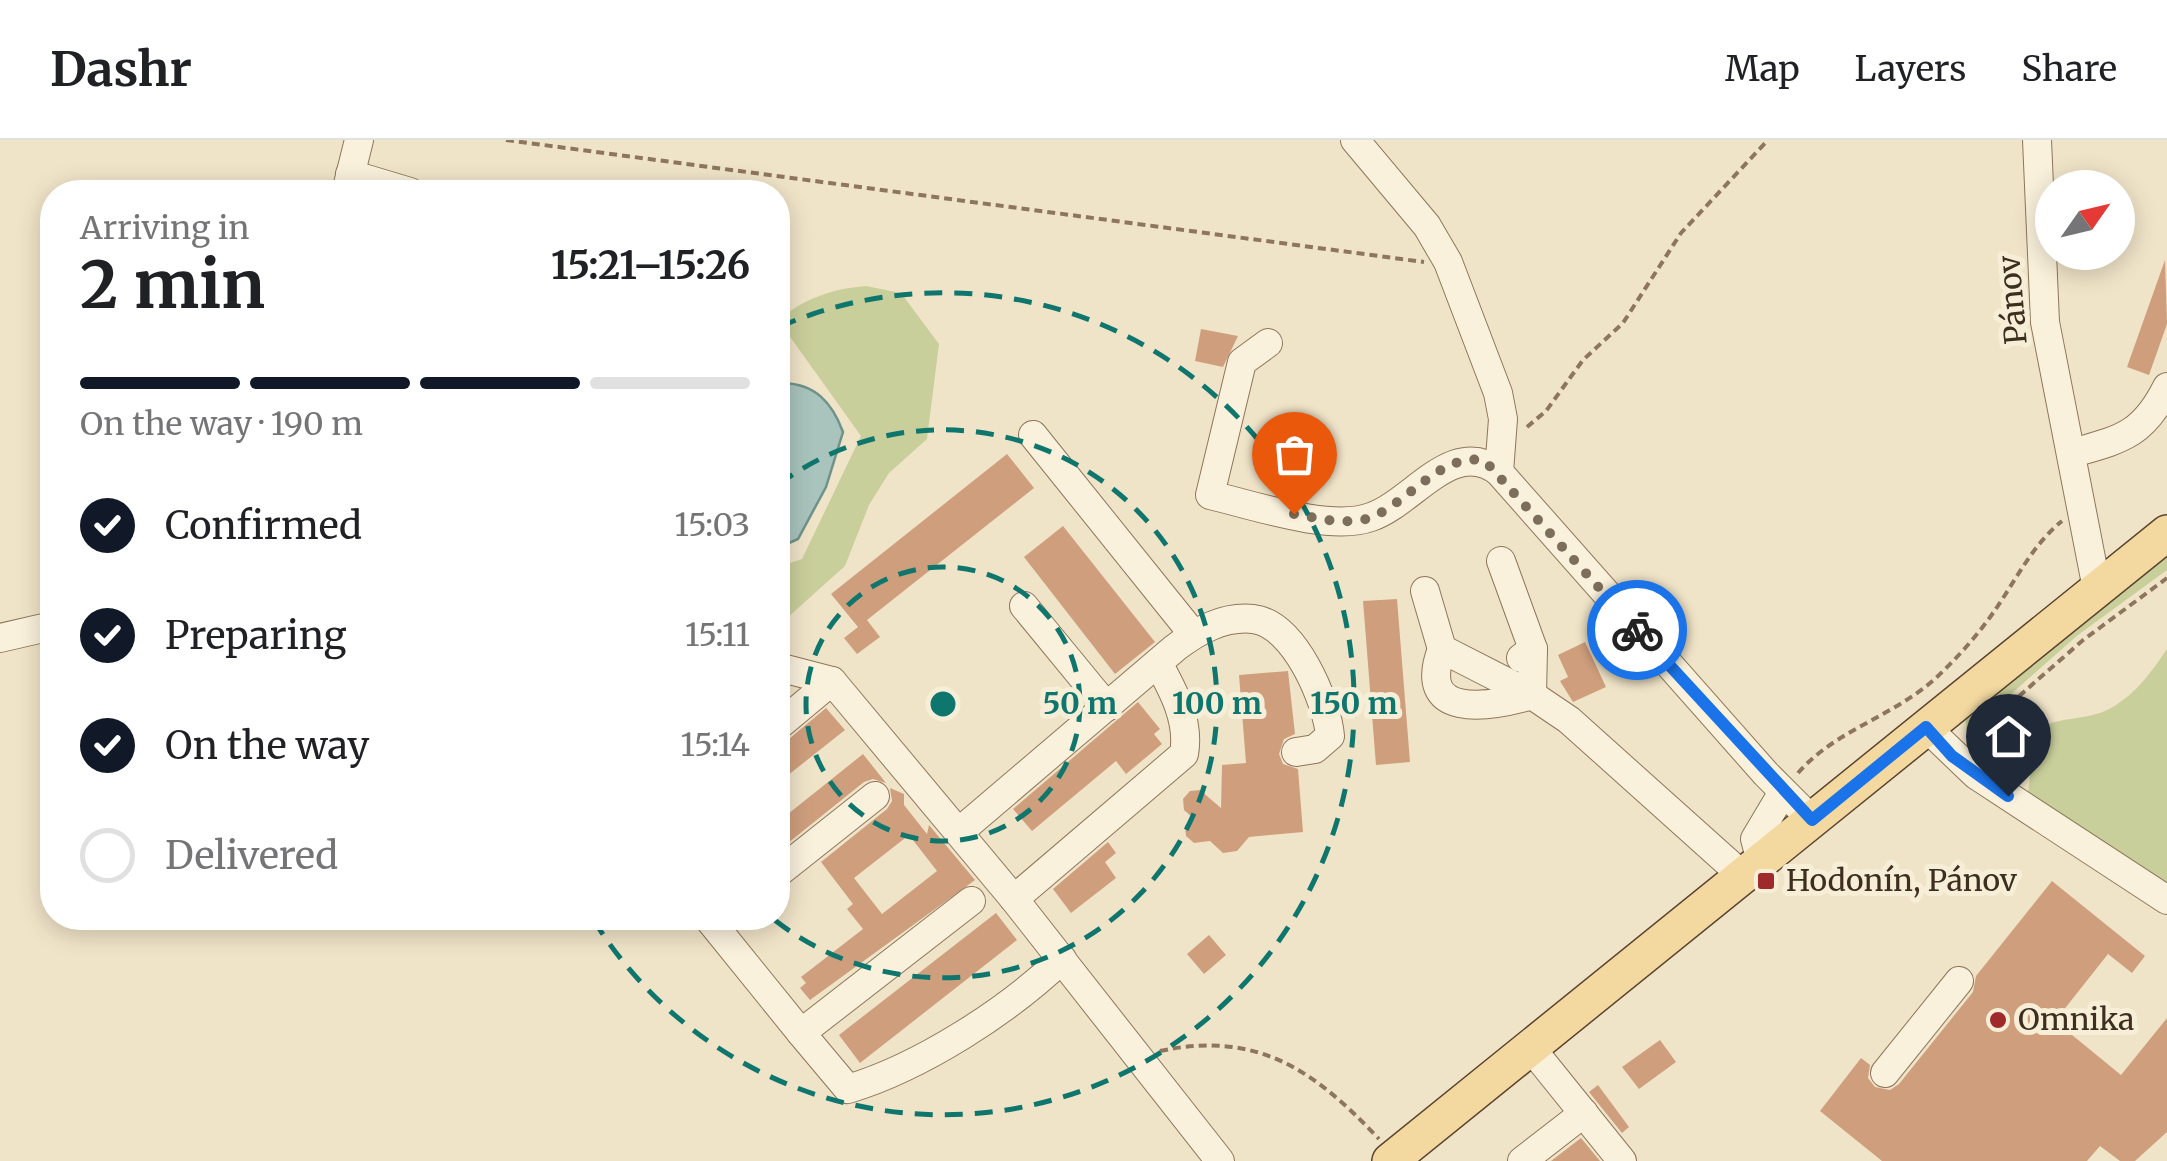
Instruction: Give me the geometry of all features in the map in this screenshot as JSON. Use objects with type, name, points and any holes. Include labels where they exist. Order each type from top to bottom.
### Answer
[{"type":"main road","points":[[1392,1159],[2167,533]]},
{"type":"street","points":[[349,180],[359,140]]},
{"type":"street","points":[[1355,140],[1428,226],[1449,265],[1493,372],[1503,420],[1498,472]]},
{"type":"street","name":"Pánov","points":[[2037,140],[2045,322],[2098,589]]},
{"type":"street","points":[[1268,344],[1242,362],[1210,496],[1324,519],[1360,520],[1385,512],[1464,460],[1485,461],[1812,820]]},
{"type":"street","points":[[2073,452],[2120,439],[2143,427],[2167,387]]},
{"type":"street","points":[[1033,435],[1193,634]]},
{"type":"street","points":[[1501,561],[1533,649],[1532,695]]},
{"type":"street","points":[[1425,590],[1442,649],[1432,675],[1446,699],[1502,702],[1532,695]]},
{"type":"street","points":[[1024,606],[1107,708]]},
{"type":"street","points":[[959,832],[1193,634],[1212,624],[1254,619],[1271,626],[1317,680],[1327,708],[1330,736],[1315,749],[1296,752]]},
{"type":"street","points":[[0,638],[40,629]]},
{"type":"street","points":[[1442,649],[1532,695],[1569,720],[1752,869]]},
{"type":"street","points":[[1497,676],[1533,649]]},
{"type":"street","points":[[1014,899],[1184,754],[1188,736],[1174,692],[1158,663]]},
{"type":"street","points":[[790,669],[832,681],[1014,899],[1220,1161]]},
{"type":"street","points":[[790,712],[832,681]]},
{"type":"street","points":[[1926,727],[1952,756],[2167,900]]},
{"type":"street","points":[[1752,869],[1755,840],[1783,792]]},
{"type":"street","points":[[790,863],[875,796]]},
{"type":"street","points":[[802,1033],[971,900]]},
{"type":"street","points":[[722,930],[848,1090],[992,1017],[1022,998],[1062,959]]},
{"type":"street","points":[[1885,1073],[1960,980]]},
{"type":"street","points":[[1531,1048],[1622,1161]]},
{"type":"street","points":[[1522,1161],[1584,1114]]},
{"type":"path","points":[[506,140],[1449,265]]},
{"type":"path","points":[[1502,443],[1546,411],[1583,360],[1623,323],[1681,233],[1768,140]]},
{"type":"path","points":[[1783,792],[1818,752],[1888,714],[1940,674],[1992,614],[2050,531],[2080,512]]},
{"type":"path","points":[[1952,756],[2082,641],[2167,578]]},
{"type":"path","points":[[1136,1056],[1168,1049],[1256,1048],[1318,1079],[1392,1159]]},
{"type":"green space","points":[[866,286],[901,293],[939,344],[927,439],[889,473],[869,505],[845,566],[790,615],[790,563],[802,559],[861,436],[790,337],[790,312],[841,289]]},
{"type":"green space","points":[[2167,552],[2167,570],[2078,635],[1967,733],[1965,714]]},
{"type":"green space","points":[[2167,649],[2167,887],[2028,793],[2035,731],[2115,706],[2140,684]]},
{"type":"water","points":[[790,384],[821,397],[843,432],[826,487],[798,539],[790,543]]},
{"type":"building","points":[[2165,260],[2167,324],[2149,375],[2127,367]]},
{"type":"building","points":[[1201,329],[1238,336],[1223,367],[1195,361]]},
{"type":"building","points":[[1007,454],[1034,488],[867,620],[880,637],[857,654],[844,638],[858,627],[831,594]]},
{"type":"building","points":[[1063,526],[1155,642],[1115,674],[1024,557]]},
{"type":"building","points":[[1397,599],[1410,762],[1376,765],[1363,601]]},
{"type":"building","points":[[1585,642],[1606,687],[1573,702],[1560,681],[1568,677],[1558,655]]},
{"type":"building","points":[[1288,671],[1295,734],[1284,739],[1279,754],[1283,764],[1298,769],[1303,832],[1249,837],[1237,851],[1223,853],[1210,841],[1194,843],[1186,836],[1185,826],[1192,817],[1184,810],[1183,799],[1190,791],[1200,790],[1221,808],[1222,765],[1246,763],[1239,675]]},
{"type":"building","points":[[1138,702],[1160,729],[1154,734],[1162,744],[1126,774],[1116,761],[1032,831],[1013,809]]},
{"type":"building","points":[[826,708],[845,730],[790,774],[790,738]]},
{"type":"building","points":[[863,754],[886,783],[873,779],[864,782],[790,841],[790,812]]},
{"type":"building","points":[[890,788],[904,794],[904,805],[927,834],[929,825],[975,880],[810,1000],[800,988],[806,983],[801,977],[863,929],[847,909],[853,904],[821,862],[892,801]],"holes":[[[909,835],[937,871],[882,914],[854,878]]]},
{"type":"building","points":[[1108,842],[1116,853],[1105,862],[1116,878],[1071,913],[1053,889]]},
{"type":"building","name":"Omnika","points":[[2052,881],[2145,956],[2132,973],[2108,954],[2055,1021],[2121,1075],[2167,1018],[2167,1132],[2135,1161],[2120,1161],[2100,1146],[2087,1161],[1882,1161],[1820,1111],[1861,1058],[1870,1065],[1868,1078],[1875,1087],[1890,1090],[1899,1084],[1973,992],[1976,976]]},
{"type":"building","points":[[996,913],[1017,940],[860,1063],[839,1035]]},
{"type":"building","points":[[1209,935],[1226,955],[1204,974],[1187,954]]},
{"type":"building","points":[[1660,1040],[1676,1062],[1639,1089],[1622,1067]]},
{"type":"building","points":[[1598,1085],[1629,1127],[1622,1133],[1589,1092]]},
{"type":"building","points":[[1581,1138],[1600,1161],[1551,1161]]},
{"type":"way so far","points":[[1294,514],[1342,522],[1360,520],[1385,512],[1454,464],[1474,458],[1485,461],[1637,630]]},
{"type":"place","name":"Hodonín, Pánov","points":[[1766,881]]},
{"type":"place","name":"Omnika","points":[[1998,1020]]},
{"type":"route","points":[[1637,630],[1812,820],[1926,727],[1952,756],[2008,796]]}]
